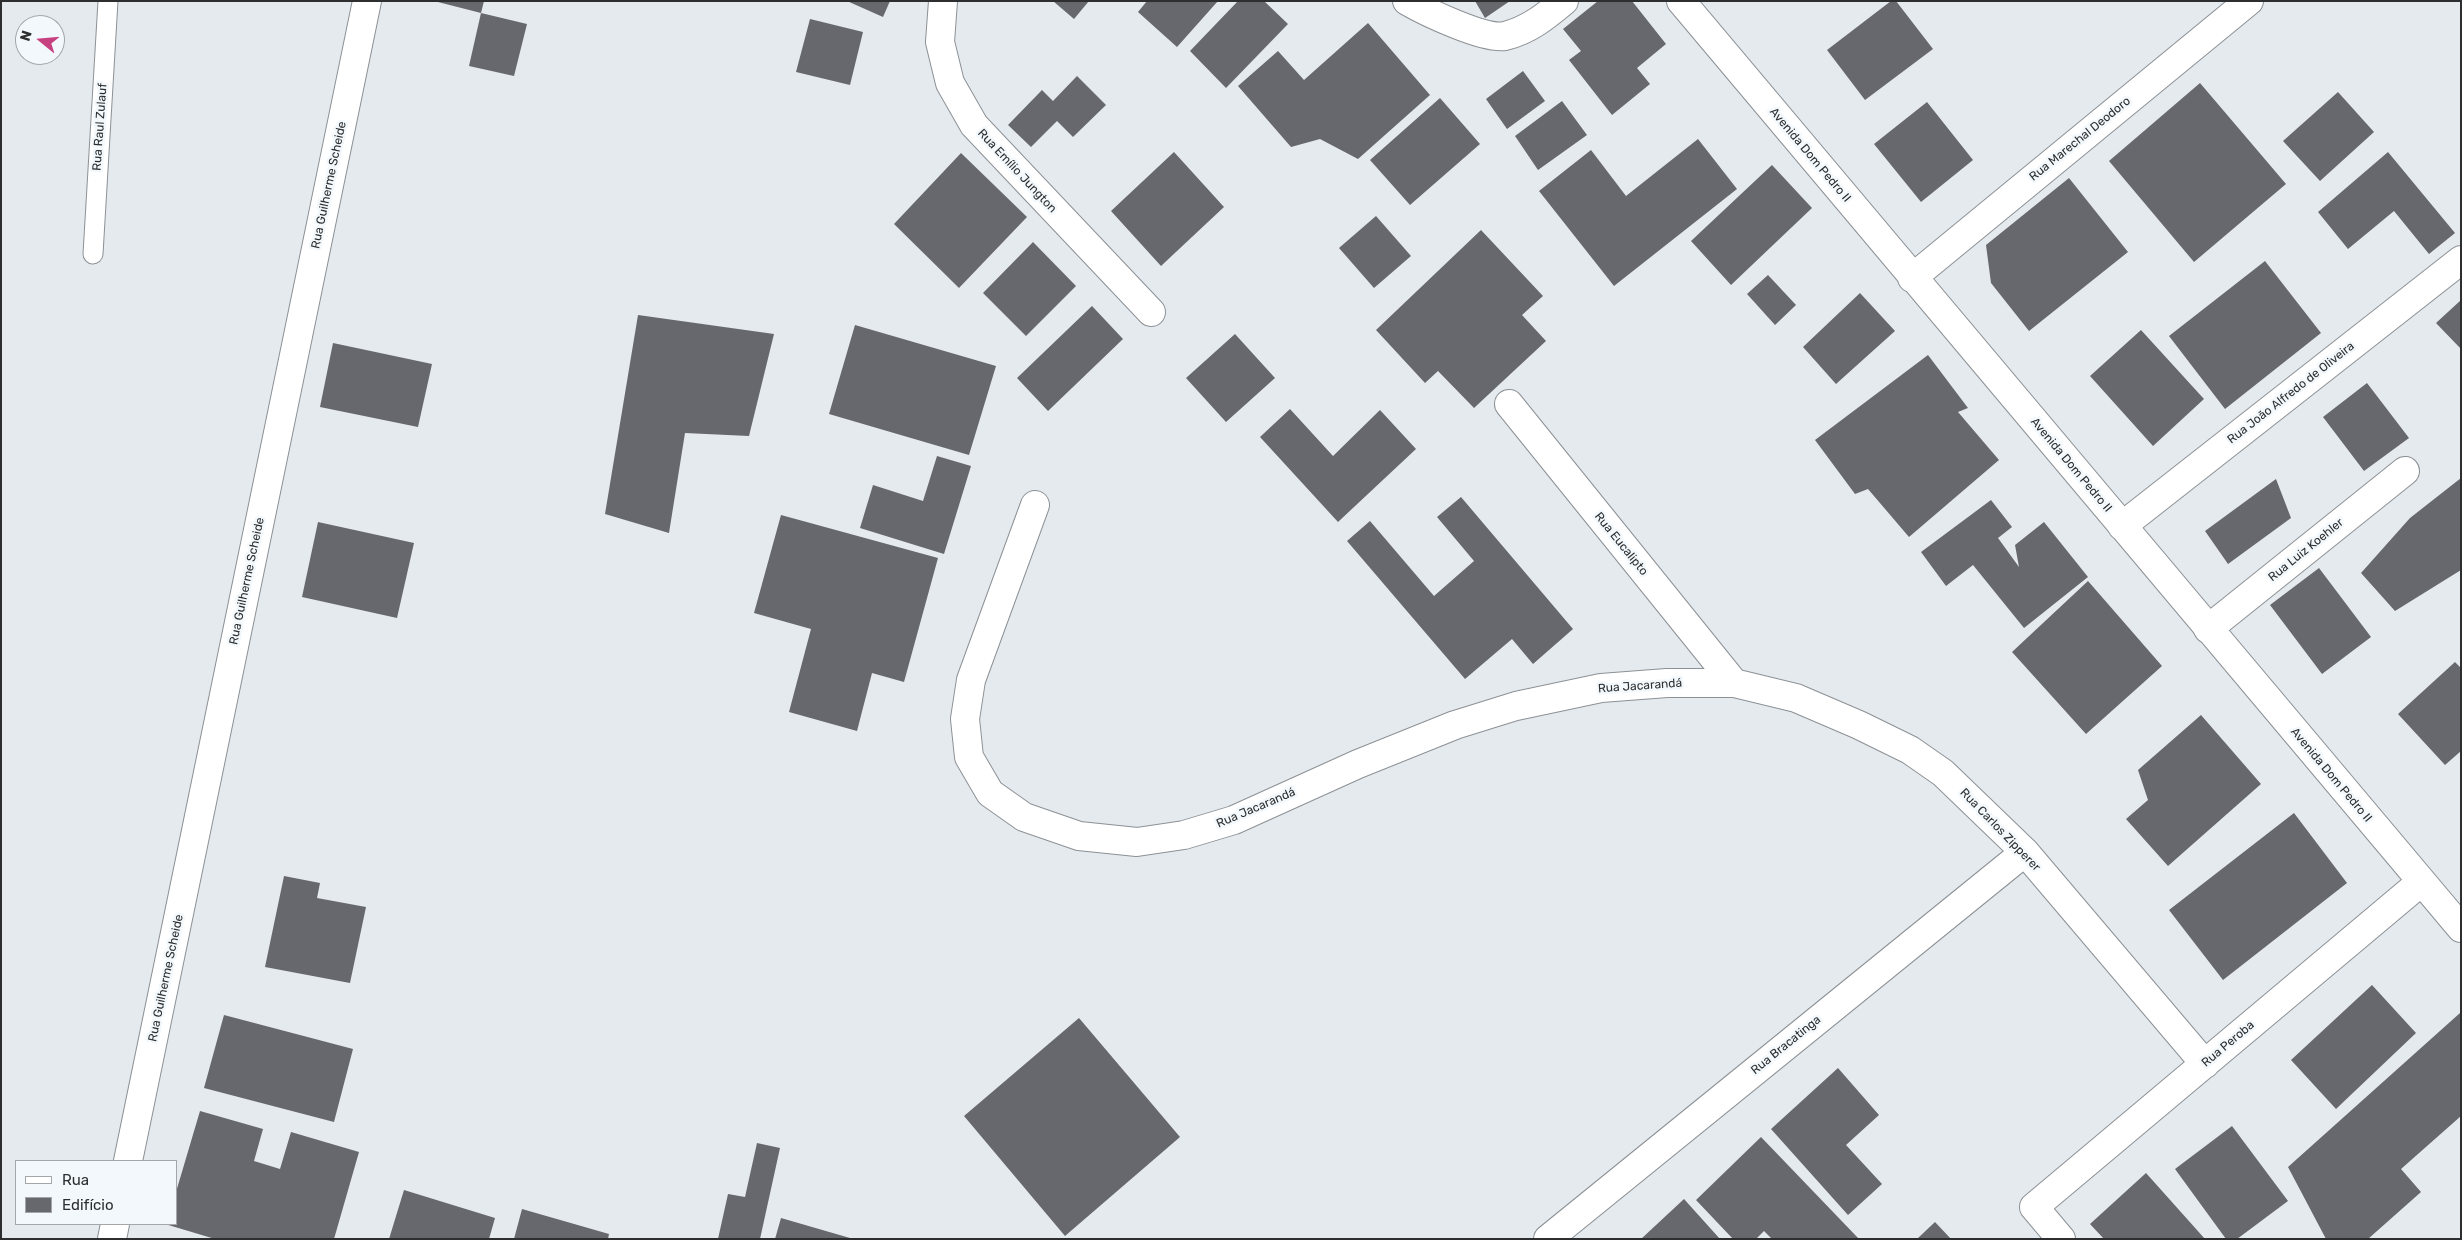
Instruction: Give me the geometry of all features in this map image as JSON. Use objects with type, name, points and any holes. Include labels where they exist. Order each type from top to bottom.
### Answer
[{"type":"street","name":"Rua Guilherme Scheide","points":[[128,1160],[367,1]]},
{"type":"street","name":"Rua Emílio Jungton","points":[[943,1],[940,42],[950,83],[974,126],[1150,312]]},
{"type":"street","points":[[1408,1],[1473,31],[1503,36],[1532,26],[1564,1]]},
{"type":"street","name":"Avenida Dom Pedro II","points":[[1681,1],[2421,882],[2458,919]]},
{"type":"street","name":"Rua Marechal Deodoro","points":[[1912,278],[2249,1]]},
{"type":"street","name":"Rua João Alfredo de Oliveira","points":[[2122,526],[2461,260]]},
{"type":"street","name":"Rua Eucalipto","points":[[1509,404],[1734,684]]},
{"type":"street","name":"Rua Luiz Koehler","points":[[2208,629],[2405,471]]},
{"type":"street","name":"Rua Jacarandá","points":[[1035,505],[970,680],[965,719],[969,756],[990,793],[1024,817],[1079,836],[1137,842],[1184,835],[1234,820],[1358,764],[1455,725],[1516,706],[1601,688],[1668,683],[1734,684]]},
{"type":"street","name":"Rua Carlos Zipperer","points":[[1734,684],[1796,698],[1860,725],[1910,750],[1943,773],[2025,852],[2204,1064]]},
{"type":"street","name":"Rua Bracatinga","points":[[1548,1239],[2025,852]]},
{"type":"street","name":"Rua Peroba","points":[[2061,1239],[2034,1207],[2421,882]]},
{"type":"street","points":[[112,1239],[115,1225]]},
{"type":"lane","name":"Rua Raul Zulauf","points":[[93,254],[108,1]]},
{"type":"building","points":[[434,1],[484,1],[481,13]]},
{"type":"building","points":[[847,1],[890,1],[883,17]]},
{"type":"building","points":[[1053,1],[1089,1],[1074,19]]},
{"type":"building","points":[[1147,1],[1218,1],[1177,47],[1138,12]]},
{"type":"building","points":[[1238,1],[1264,1],[1288,24],[1226,88],[1190,51]]},
{"type":"building","points":[[1475,1],[1510,1],[1485,18]]},
{"type":"building","points":[[1598,1],[1632,1],[1666,44],[1637,68],[1650,84],[1612,115],[1569,60],[1581,51],[1563,29]]},
{"type":"building","points":[[1891,1],[1896,1],[1933,49],[1865,100],[1827,50]]},
{"type":"building","points":[[481,13],[527,24],[514,76],[469,66]]},
{"type":"building","points":[[810,19],[863,32],[850,85],[796,72]]},
{"type":"building","points":[[1368,23],[1430,95],[1358,159],[1320,139],[1291,147],[1238,86],[1278,51],[1304,80]]},
{"type":"building","points":[[1523,71],[1545,101],[1507,129],[1486,99]]},
{"type":"building","points":[[1077,76],[1106,105],[1073,137],[1057,121],[1031,147],[1008,125],[1042,90],[1053,101]]},
{"type":"building","points":[[2200,83],[2286,184],[2194,262],[2109,161]]},
{"type":"building","points":[[2338,92],[2374,132],[2320,181],[2283,141]]},
{"type":"building","points":[[1440,98],[1480,144],[1410,205],[1370,160]]},
{"type":"building","points":[[1562,101],[1587,135],[1538,170],[1515,136]]},
{"type":"building","points":[[1927,102],[1973,160],[1921,202],[1874,144]]},
{"type":"building","points":[[1698,139],[1737,189],[1614,286],[1539,191],[1591,150],[1626,196]]},
{"type":"building","points":[[1174,152],[1224,207],[1161,266],[1111,211]]},
{"type":"building","points":[[2388,152],[2455,233],[2429,254],[2394,211],[2348,249],[2318,212]]},
{"type":"building","points":[[961,153],[1027,217],[959,288],[894,224]]},
{"type":"building","points":[[1772,165],[1812,208],[1731,285],[1691,241]]},
{"type":"building","points":[[2069,178],[2128,252],[2029,331],[1991,283],[1986,245]]},
{"type":"building","points":[[1376,216],[1411,256],[1374,288],[1339,248]]},
{"type":"building","points":[[1481,230],[1543,296],[1522,315],[1546,341],[1474,408],[1438,371],[1425,383],[1376,330]]},
{"type":"building","points":[[1033,242],[1076,286],[1026,336],[983,293]]},
{"type":"building","points":[[2265,261],[2321,333],[2225,409],[2169,336]]},
{"type":"building","points":[[1768,275],[1796,305],[1775,325],[1747,294]]},
{"type":"building","points":[[1860,293],[1895,331],[1836,384],[1803,347]]},
{"type":"building","points":[[2461,300],[2461,349],[2436,323]]},
{"type":"building","points":[[1092,306],[1123,339],[1048,411],[1017,378]]},
{"type":"building","points":[[638,315],[774,334],[749,436],[685,433],[669,533],[605,514]]},
{"type":"building","points":[[855,325],[996,366],[969,455],[829,414]]},
{"type":"building","points":[[2141,330],[2204,399],[2153,446],[2090,376]]},
{"type":"building","points":[[1235,334],[1275,378],[1226,422],[1186,378]]},
{"type":"building","points":[[333,343],[432,364],[418,427],[320,407]]},
{"type":"building","points":[[1928,355],[1968,408],[1958,412],[1999,460],[1909,537],[1868,489],[1855,494],[1815,440]]},
{"type":"building","points":[[2367,383],[2409,438],[2364,471],[2323,417]]},
{"type":"building","points":[[1290,409],[1333,456],[1380,410],[1416,449],[1338,522],[1260,437]]},
{"type":"building","points":[[937,456],[971,466],[944,554],[860,528],[873,485],[923,501]]},
{"type":"building","points":[[2461,478],[2461,570],[2395,611],[2361,573],[2410,518]]},
{"type":"building","points":[[2276,479],[2291,518],[2228,564],[2205,531]]},
{"type":"building","points":[[1461,497],[1573,629],[1533,664],[1512,639],[1465,679],[1347,541],[1370,521],[1434,596],[1474,561],[1437,517]]},
{"type":"building","points":[[1991,500],[2012,527],[1998,538],[2019,567],[2015,545],[2044,522],[2088,577],[2024,628],[1973,565],[1946,586],[1921,552]]},
{"type":"building","points":[[781,515],[938,558],[904,682],[872,673],[857,731],[789,712],[811,629],[754,613]]},
{"type":"building","points":[[318,522],[414,543],[397,618],[302,597]]},
{"type":"building","points":[[2319,568],[2371,637],[2322,674],[2270,605]]},
{"type":"building","points":[[2088,581],[2162,666],[2086,734],[2012,652]]},
{"type":"building","points":[[2455,662],[2461,668],[2461,751],[2445,765],[2398,714]]},
{"type":"building","points":[[2201,715],[2261,784],[2168,866],[2126,819],[2148,800],[2138,770]]},
{"type":"building","points":[[2294,813],[2347,883],[2223,980],[2169,910]]},
{"type":"building","points":[[284,876],[320,883],[317,898],[366,907],[350,983],[265,967]]},
{"type":"building","points":[[2372,985],[2416,1033],[2336,1109],[2291,1060]]},
{"type":"building","points":[[2460,1013],[2461,1116],[2401,1169],[2421,1192],[2368,1239],[2326,1239],[2288,1167]]},
{"type":"building","points":[[224,1015],[353,1049],[334,1122],[204,1088]]},
{"type":"building","points":[[1079,1018],[1180,1137],[1065,1236],[964,1116]]},
{"type":"building","points":[[1838,1068],[1879,1115],[1846,1145],[1882,1184],[1848,1215],[1771,1129]]},
{"type":"building","points":[[200,1111],[263,1129],[254,1161],[280,1169],[291,1132],[359,1152],[334,1239],[215,1239],[168,1225],[178,1225],[178,1185]]},
{"type":"building","points":[[2232,1126],[2288,1201],[2237,1239],[2226,1239],[2175,1169]]},
{"type":"building","points":[[1761,1137],[1859,1239],[1772,1239],[1764,1231],[1756,1239],[1733,1239],[1696,1200]]},
{"type":"building","points":[[757,1143],[780,1148],[760,1239],[718,1239],[728,1194],[745,1197]]},
{"type":"building","points":[[2146,1173],[2205,1239],[2104,1239],[2090,1224]]},
{"type":"building","points":[[404,1190],[495,1218],[489,1239],[389,1239]]},
{"type":"building","points":[[1684,1199],[1720,1239],[1641,1239]]},
{"type":"building","points":[[522,1209],[609,1234],[608,1239],[514,1239]]},
{"type":"building","points":[[781,1218],[850,1238],[850,1239],[775,1239]]},
{"type":"building","points":[[1935,1222],[1951,1239],[1917,1239]]}]
